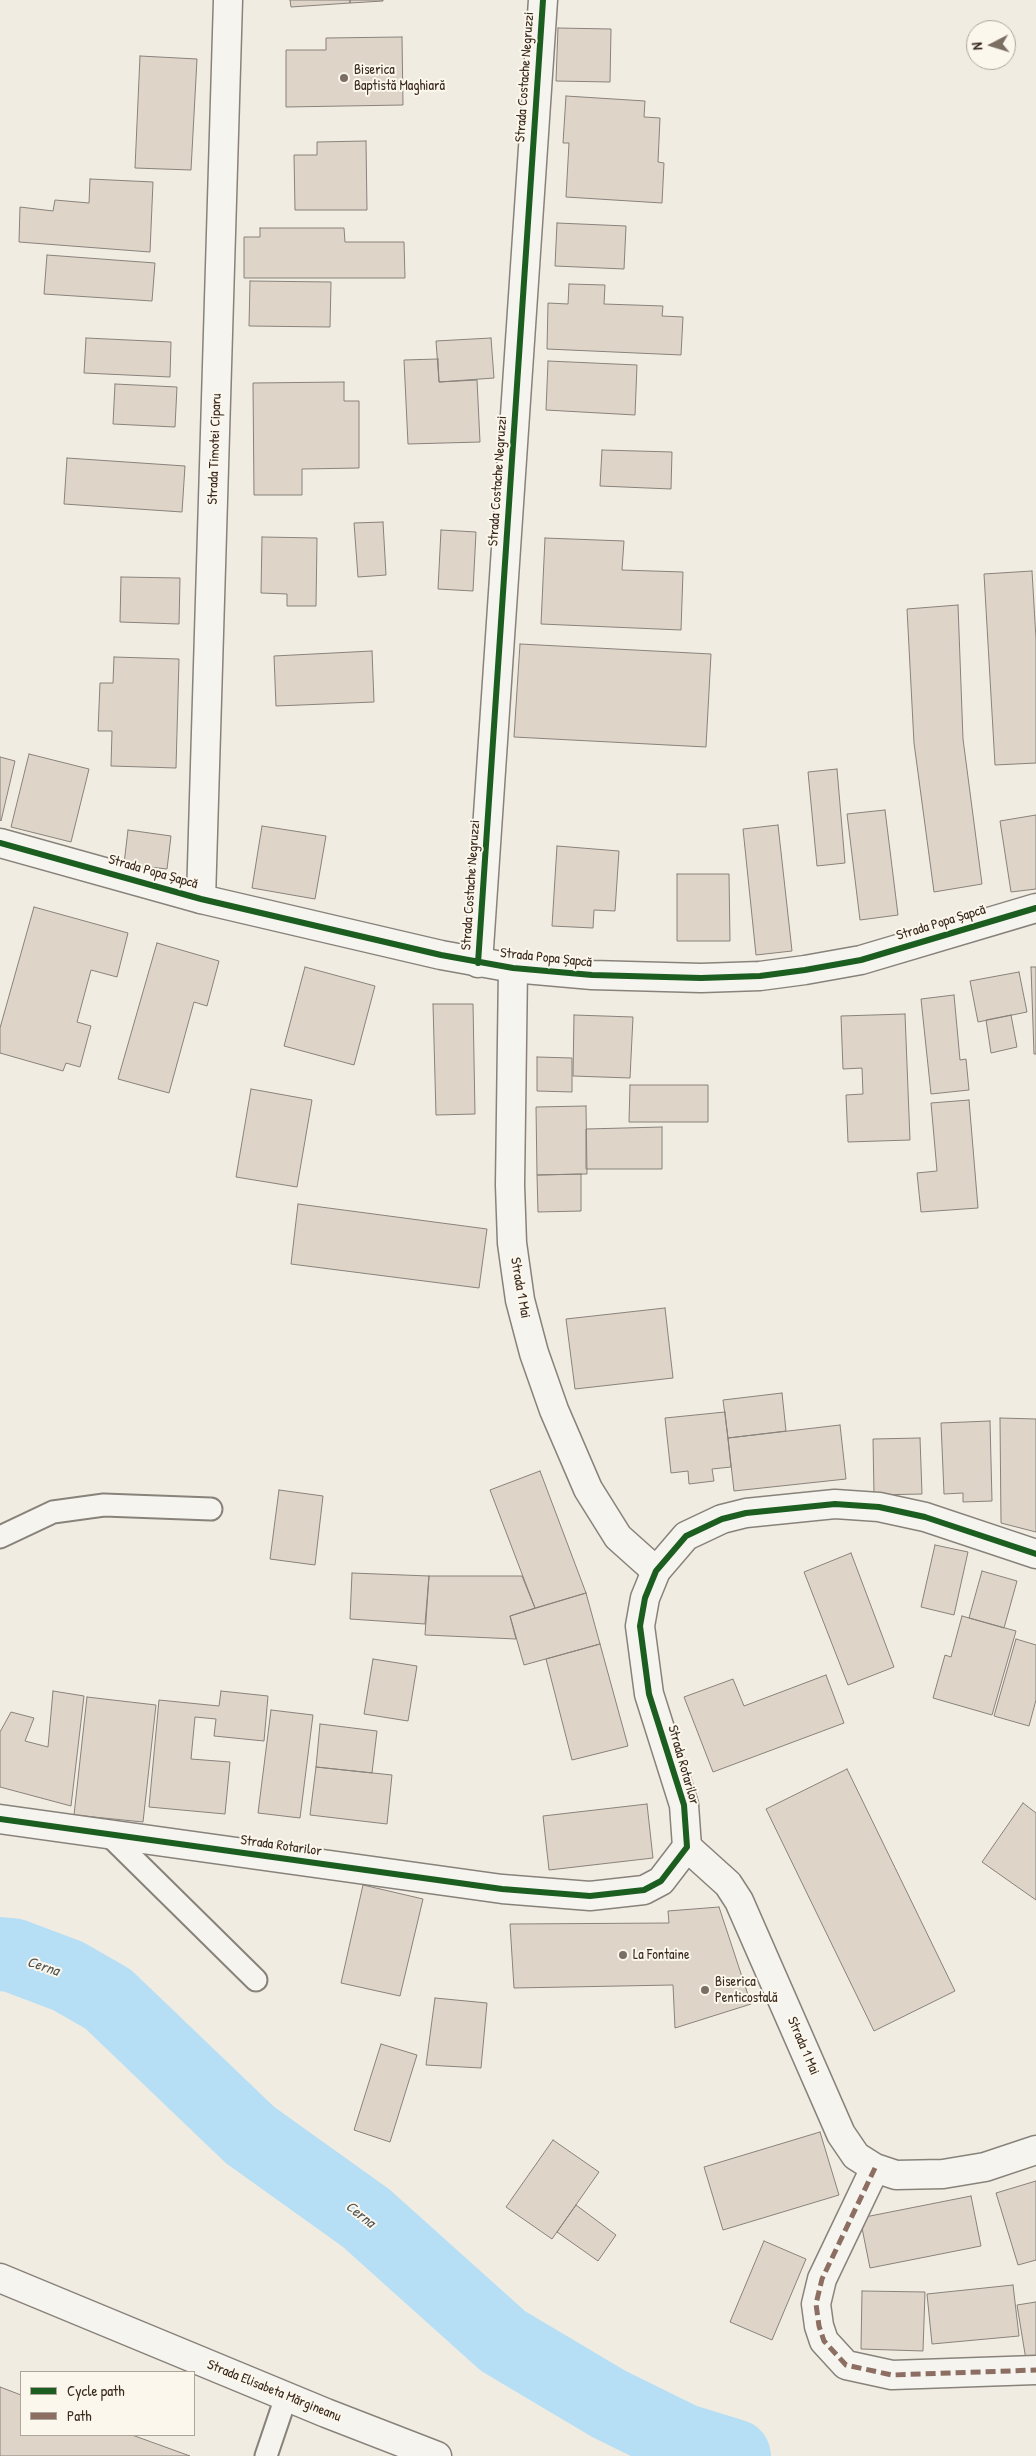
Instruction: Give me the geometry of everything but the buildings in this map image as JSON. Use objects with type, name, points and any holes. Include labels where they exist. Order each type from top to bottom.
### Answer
[{"type":"street","name":"Strada Timotei Ciparu","points":[[201,899],[228,0]]},
{"type":"street","name":"Strada Costache Negruzzi","points":[[478,963],[543,0]]},
{"type":"street","name":"Strada Popa Șapcă","points":[[0,843],[201,899],[478,963],[513,968],[646,978],[760,976],[861,960],[1036,908]]},
{"type":"street","name":"Strada 1 Mai","points":[[513,968],[510,1185],[512,1243],[520,1300],[534,1352],[554,1410],[588,1489],[618,1537],[656,1571]]},
{"type":"street","name":"Strada Rotarilor","points":[[0,1819],[110,1836],[502,1889],[590,1896],[644,1890],[661,1882],[687,1847],[684,1805],[649,1694],[642,1654],[640,1626],[645,1598],[656,1571],[686,1536],[722,1519],[746,1513],[835,1504],[879,1508],[925,1517],[1036,1554]]},
{"type":"street","name":"Strada 1 Mai","points":[[687,1847],[728,1884],[739,1901],[840,2134],[856,2156],[875,2168]]},
{"type":"street","points":[[1036,2150],[985,2167],[943,2174],[896,2174],[875,2168],[822,2279],[816,2304],[819,2326],[824,2340],[846,2365],[892,2375],[1036,2370]]},
{"type":"street","name":"Strada Elisabeta Mărgineanu","points":[[0,2278],[286,2397],[437,2456]]},
{"type":"lane","points":[[0,1537],[53,1512],[104,1505],[211,1509]]},
{"type":"lane","points":[[110,1836],[256,1980]]},
{"type":"lane","points":[[266,2456],[286,2397]]},
{"type":"waterway","name":"Cerna","points":[[0,1954],[12,1955],[68,1976],[108,1999],[250,2135],[366,2218],[503,2341],[609,2404],[682,2440],[734,2456]]},
{"type":"marked path","points":[[875,2168],[822,2279],[816,2304],[819,2326],[824,2341],[846,2365],[892,2375],[1036,2370]]},
{"type":"cycle path","points":[[478,963],[543,0]]},
{"type":"cycle path","points":[[0,843],[201,899],[441,955],[513,968],[592,975],[701,978],[760,976],[805,970],[861,960],[1036,908]]},
{"type":"cycle path","points":[[0,1819],[502,1889],[590,1896],[644,1890],[661,1881],[687,1847],[684,1805],[649,1694],[640,1626],[645,1598],[656,1571],[686,1536],[722,1519],[746,1513],[835,1504],[879,1507],[925,1517],[1036,1554]]},
{"type":"place","name":"Biserica Baptistă Maghiară","points":[[344,78]]},
{"type":"place","name":"La Fontaine","points":[[623,1955]]},
{"type":"place","name":"Biserica Penticostală","points":[[705,1990]]}]
